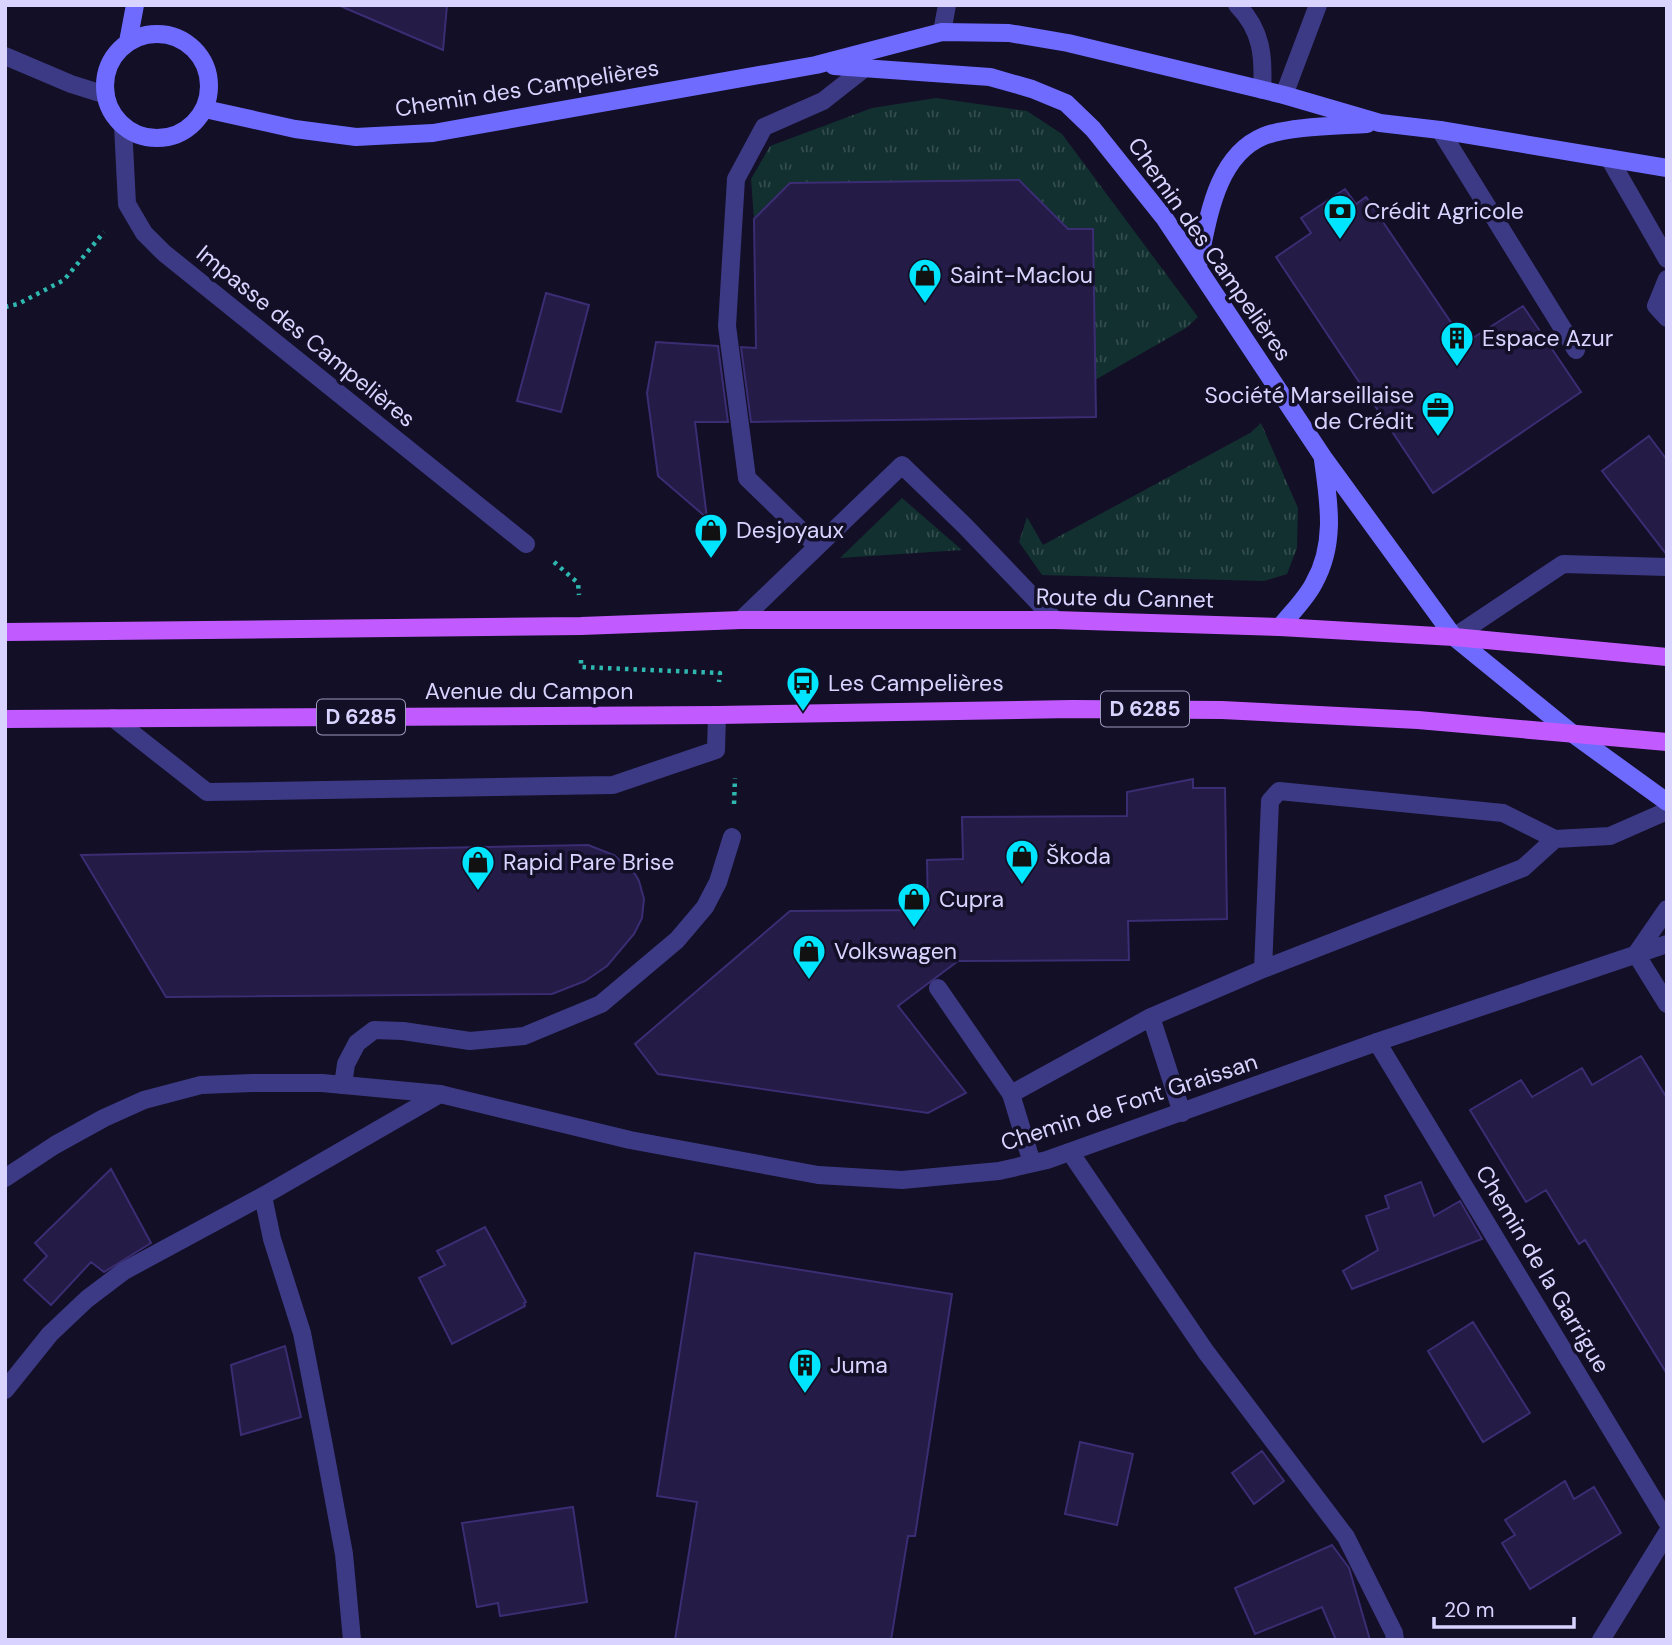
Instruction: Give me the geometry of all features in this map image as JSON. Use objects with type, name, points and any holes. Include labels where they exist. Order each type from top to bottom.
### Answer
[{"type":"main road","points":[[128,42],[135,5]]},
{"type":"main road","name":"Chemin des Campelières","points":[[205,108],[295,129],[356,137],[433,133],[816,65],[942,32],[1009,33],[1068,43],[1284,95],[1380,123],[1440,130],[1667,168]]},
{"type":"main road","points":[[161,34],[177,38],[192,47],[202,60],[209,75],[205,108],[196,122],[183,132],[169,137],[145,137],[123,126],[109,107],[105,80],[109,65],[128,42],[144,35],[161,34]]},
{"type":"main road","name":"Chemin des Campelières","points":[[816,65],[990,77],[1032,89],[1066,103],[1093,129],[1132,176],[1198,266],[1323,457],[1454,637],[1573,734],[1667,802]]},
{"type":"main road","points":[[1198,266],[1220,182],[1237,155],[1264,136],[1309,128],[1380,123]]},
{"type":"main road","points":[[1280,627],[1314,585],[1327,554],[1330,509],[1323,457]]},
{"type":"main road","name":"Route du Cannet","points":[[582,626],[741,620],[1055,620],[1280,627],[1454,637],[1667,657]]},
{"type":"main road","points":[[5,632],[582,626]]},
{"type":"main road","name":"D 6285","points":[[718,715],[1072,709],[1222,710],[1418,720],[1667,742]]},
{"type":"main road","name":"Avenue du Campon","points":[[5,719],[718,715]]},
{"type":"street","points":[[942,32],[947,5]]},
{"type":"street","points":[[1237,5],[1255,32],[1264,58],[1262,90]]},
{"type":"street","points":[[1284,95],[1318,5]]},
{"type":"street","points":[[7,60],[106,95]]},
{"type":"street","points":[[817,546],[747,478],[727,326],[736,179],[764,127],[823,101],[865,68]]},
{"type":"street","name":"Impasse des Campelières","points":[[123,126],[127,205],[144,233],[164,253],[526,544]]},
{"type":"street","points":[[1440,130],[1576,350]]},
{"type":"street","points":[[1609,158],[1667,259]]},
{"type":"street","points":[[1667,279],[1657,306],[1667,318]]},
{"type":"street","points":[[741,620],[902,465],[1055,620]]},
{"type":"street","points":[[1454,637],[1563,564],[1667,567]]},
{"type":"street","points":[[113,718],[207,792],[613,785],[716,750],[718,715]]},
{"type":"street","points":[[1263,969],[1270,801],[1279,790],[1503,813],[1555,839],[1610,835],[1667,811]]},
{"type":"street","points":[[343,1085],[346,1064],[357,1043],[374,1030],[403,1031],[470,1041],[524,1036],[601,1004],[677,940],[705,907],[718,882],[732,837]]},
{"type":"street","points":[[1012,1094],[1151,1017],[1263,969],[1523,867],[1555,839]]},
{"type":"street","points":[[1667,909],[1636,954],[1667,1004]]},
{"type":"street","name":"Chemin de Font Graissan","points":[[5,1178],[85,1129],[144,1100],[201,1085],[322,1083],[440,1094],[631,1140],[818,1175],[902,1180],[980,1174],[1070,1152],[1377,1042],[1667,944]]},
{"type":"street","points":[[939,988],[1012,1094],[1032,1163]]},
{"type":"street","points":[[1151,1017],[1182,1113]]},
{"type":"street","name":"Chemin de la Garrigue","points":[[1377,1042],[1667,1522]]},
{"type":"street","points":[[5,1390],[50,1334],[87,1299],[124,1271],[263,1196],[440,1094]]},
{"type":"street","points":[[1070,1152],[1206,1353],[1346,1536],[1395,1640]]},
{"type":"street","points":[[263,1196],[272,1239],[304,1346],[344,1554],[352,1640]]},
{"type":"street","points":[[1601,1640],[1667,1533]]},
{"type":"path","points":[[5,307],[18,304],[64,280],[127,205]]},
{"type":"path","points":[[561,567],[578,583]]},
{"type":"path","points":[[582,626],[580,667],[719,673],[718,715]]},
{"type":"green space","points":[[936,98],[1027,111],[1062,134],[1198,317],[1186,328],[1095,380],[1093,229],[1053,229],[1053,214],[1020,180],[790,183],[754,219],[751,179],[770,146],[872,108]]},
{"type":"green space","points":[[1261,423],[1298,508],[1297,548],[1287,574],[1264,581],[1042,575],[1019,542],[1027,517],[1043,545],[1250,433]]},
{"type":"green space","points":[[902,498],[962,550],[840,558]]},
{"type":"building","points":[[338,5],[447,5],[443,50]]},
{"type":"building","name":"Saint-Maclou","points":[[1019,180],[1068,229],[1093,229],[1096,417],[751,422],[741,347],[756,348],[754,219],[790,183]]},
{"type":"building","name":"Espace Azur","points":[[1345,189],[1356,204],[1366,197],[1465,343],[1523,306],[1581,392],[1433,493],[1276,257],[1311,233],[1301,218]]},
{"type":"building","points":[[546,293],[589,305],[561,412],[517,401]]},
{"type":"building","points":[[656,342],[718,346],[728,422],[695,422],[707,518],[658,476],[647,393]]},
{"type":"building","points":[[1649,436],[1667,460],[1667,555],[1602,471]]},
{"type":"building","points":[[1193,779],[1193,788],[1225,788],[1227,919],[1128,921],[1129,960],[958,961],[898,1006],[966,1093],[928,1113],[658,1074],[635,1044],[790,911],[928,910],[927,860],[963,859],[962,817],[1127,816],[1127,792]]},
{"type":"building","points":[[588,845],[614,855],[635,874],[644,899],[642,918],[634,934],[607,966],[585,981],[552,994],[166,997],[81,855]]},
{"type":"building","points":[[1641,1056],[1667,1098],[1667,1374],[1585,1240],[1579,1244],[1546,1190],[1526,1202],[1470,1110],[1521,1080],[1532,1097],[1582,1068],[1592,1085]]},
{"type":"building","points":[[111,1169],[151,1243],[104,1272],[91,1262],[51,1305],[24,1280],[47,1256],[35,1243]]},
{"type":"building","points":[[1421,1182],[1434,1216],[1460,1201],[1482,1239],[1352,1289],[1343,1271],[1378,1250],[1366,1216],[1389,1208],[1385,1196]]},
{"type":"building","points":[[485,1227],[526,1302],[525,1306],[452,1344],[419,1278],[445,1265],[437,1251]]},
{"type":"building","name":"Juma","points":[[695,1253],[952,1294],[915,1536],[908,1536],[891,1640],[675,1640],[697,1502],[657,1496]]},
{"type":"building","points":[[1473,1322],[1530,1413],[1483,1442],[1428,1351]]},
{"type":"building","points":[[285,1346],[301,1417],[241,1435],[231,1365]]},
{"type":"building","points":[[1080,1442],[1133,1454],[1117,1525],[1065,1514]]},
{"type":"building","points":[[1262,1451],[1284,1481],[1254,1504],[1232,1473]]},
{"type":"building","points":[[1565,1481],[1574,1499],[1594,1487],[1621,1533],[1530,1589],[1502,1543],[1515,1535],[1505,1520]]},
{"type":"building","points":[[573,1507],[587,1602],[500,1616],[498,1603],[477,1607],[462,1523]]},
{"type":"building","points":[[1332,1545],[1349,1568],[1370,1640],[1336,1640],[1322,1607],[1255,1634],[1235,1588]]},
{"type":"place","name":"Crédit Agricole","points":[[1340,241]]},
{"type":"place","name":"Saint-Maclou","points":[[925,305]]},
{"type":"place","name":"Espace Azur","points":[[1457,368]]},
{"type":"place","name":"Société Marseillaise de Crédit","points":[[1438,438]]},
{"type":"place","name":"Desjoyaux","points":[[711,560]]},
{"type":"place","name":"Les Campelières","points":[[803,713]]},
{"type":"place","name":"Škoda","points":[[1022,886]]},
{"type":"place","name":"Rapid Pare Brise","points":[[478,892]]},
{"type":"place","name":"Cupra","points":[[914,929]]},
{"type":"place","name":"Volkswagen","points":[[809,981]]},
{"type":"place","name":"Juma","points":[[805,1395]]}]
